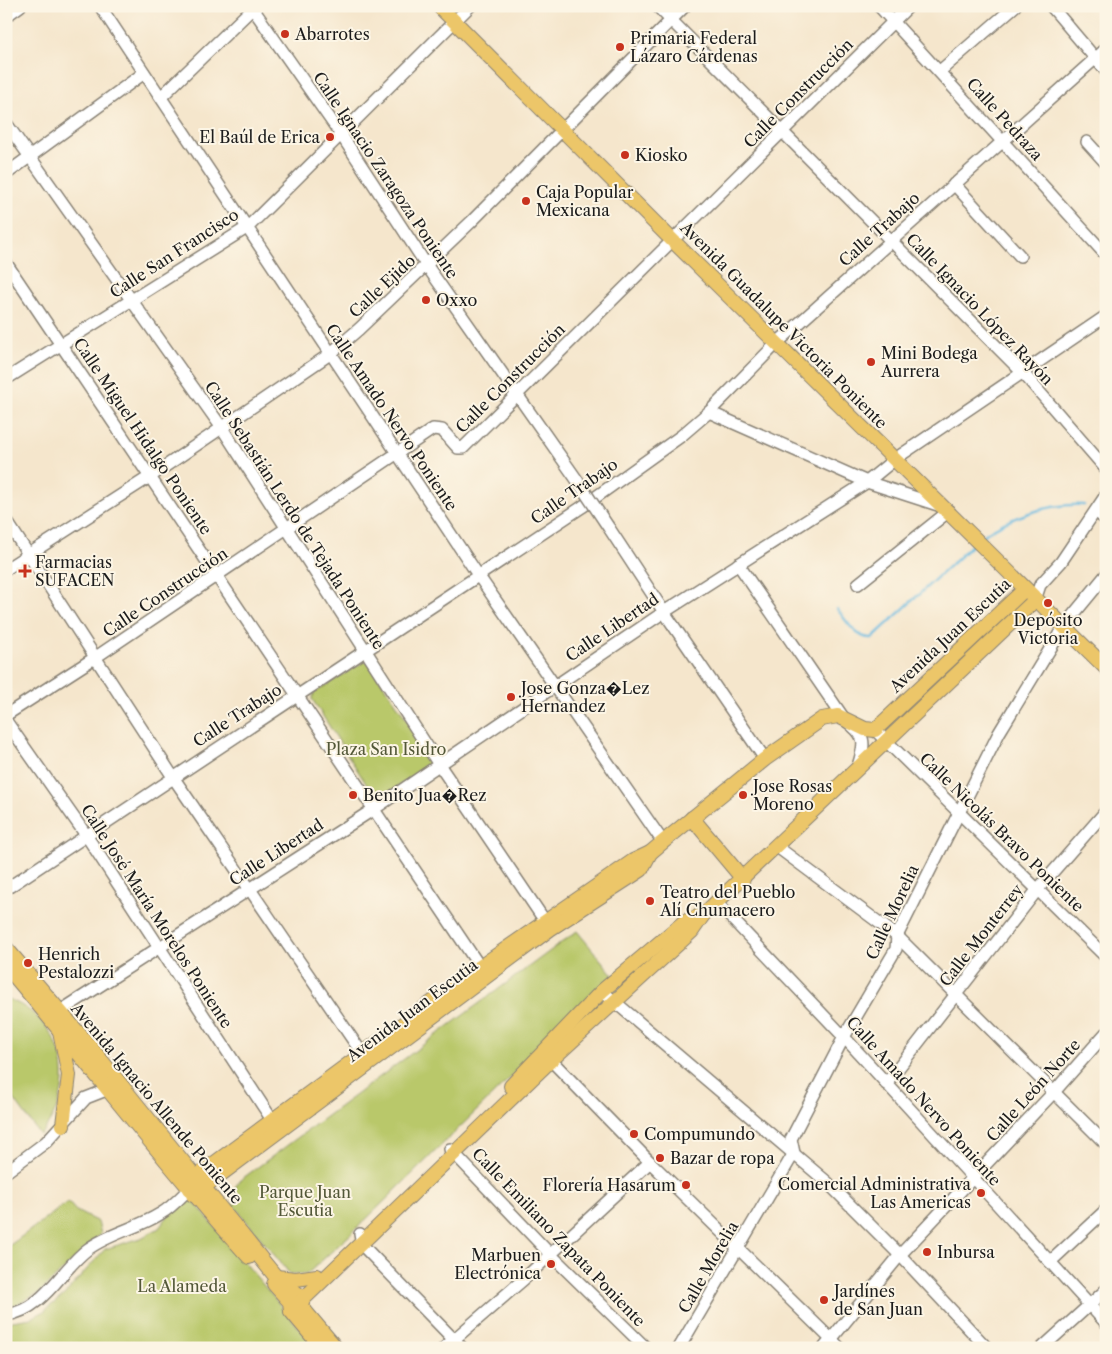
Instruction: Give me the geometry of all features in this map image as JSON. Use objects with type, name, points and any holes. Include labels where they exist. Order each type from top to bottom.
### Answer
[{"type":"main road","name":"Avenida Guadalupe Victoria Poniente","points":[[439,6],[672,240],[947,509],[1106,668]]},
{"type":"main road","name":"Avenida Juan Escutia","points":[[547,1057],[616,1001],[692,931],[703,915],[743,879],[858,766],[880,735],[1025,588]]},
{"type":"main road","name":"Avenida Juan Escutia","points":[[880,735],[1036,600]]},
{"type":"main road","name":"Avenida Juan Escutia","points":[[195,1187],[276,1125],[548,925],[640,870],[650,853],[662,842],[765,759],[822,719],[838,716],[880,735]]},
{"type":"main road","points":[[692,818],[743,879]]},
{"type":"main road","name":"Avenida Juan Escutia","points":[[294,1303],[453,1151],[547,1057],[602,991],[684,922],[703,915]]},
{"type":"main road","name":"Avenida Ignacio Allende Poniente","points":[[6,948],[60,1012],[195,1187],[215,1200],[276,1277],[322,1348]]},
{"type":"main road","name":"Avenida Ignacio Allende Poniente","points":[[6,966],[294,1303],[336,1348]]},
{"type":"main road","points":[[6,983],[16,987],[41,1007]]},
{"type":"main road","points":[[59,1028],[69,1075],[63,1125]]},
{"type":"main road","name":"Avenida Juan Escutia","points":[[195,1187],[217,1177],[276,1125]]},
{"type":"main road","points":[[215,1200],[217,1177]]},
{"type":"main road","name":"Avenida Juan Escutia","points":[[294,1303],[317,1276],[361,1240]]},
{"type":"main road","points":[[276,1277],[296,1279],[317,1276]]},
{"type":"street","points":[[6,16],[20,6]]},
{"type":"street","name":"Calle Amado Nervo Poniente","points":[[100,6],[478,575],[662,842]]},
{"type":"street","name":"Calle San Francisco","points":[[6,379],[248,227],[342,136],[470,6]]},
{"type":"street","name":"Calle Ignacio López Rayón","points":[[657,6],[1023,373],[1106,469]]},
{"type":"street","name":"Calle Ejido","points":[[6,569],[151,476],[330,354],[427,266],[685,6]]},
{"type":"street","name":"Calle Pedraza","points":[[879,6],[1106,255]]},
{"type":"street","name":"Calle Construcción","points":[[6,714],[96,658],[437,428],[442,430],[458,448],[463,448],[909,6]]},
{"type":"street","points":[[940,71],[1016,6]]},
{"type":"street","points":[[1051,6],[1106,71]]},
{"type":"street","points":[[161,97],[253,7]]},
{"type":"street","name":"Calle Ignacio Zaragoza Poniente","points":[[253,7],[342,136],[427,266],[577,480],[664,612],[765,759]]},
{"type":"street","name":"Calle Trabajo","points":[[6,889],[172,777],[582,507],[681,436],[708,412],[777,343],[890,240],[1106,49]]},
{"type":"street","points":[[6,174],[144,73]]},
{"type":"street","name":"Calle Sebastián Lerdo de Tejada Poniente","points":[[6,123],[130,301],[222,428],[438,763],[548,925]]},
{"type":"street","points":[[1086,142],[1106,164]]},
{"type":"street","points":[[954,184],[1020,256]]},
{"type":"street","name":"Calle Miguel Hidalgo Poniente","points":[[6,263],[483,972]]},
{"type":"street","name":"Calle Libertad","points":[[60,1012],[374,809],[438,763],[664,612],[867,482],[895,460],[1106,316]]},
{"type":"street","points":[[708,412],[867,482],[947,509]]},
{"type":"street","points":[[1040,585],[1102,517],[1106,495]]},
{"type":"street","points":[[858,584],[947,509]]},
{"type":"street","points":[[6,520],[172,777],[366,1059]]},
{"type":"street","points":[[738,564],[845,720],[860,731],[864,740],[858,766]]},
{"type":"street","name":"Calle Morelia","points":[[679,1348],[794,1153],[791,1138],[844,1037],[896,949],[896,936],[999,733],[1064,626],[1106,575]]},
{"type":"street","name":"Avenida Juan Escutia","points":[[1025,588],[1040,585],[1036,600]]},
{"type":"street","name":"Calle José María Morelos Poniente","points":[[6,721],[86,835],[276,1125]]},
{"type":"street","name":"Calle Nicolás Bravo Poniente","points":[[880,735],[1106,957]]},
{"type":"street","name":"Calle Monterrey","points":[[886,1084],[954,994],[1038,889],[1106,811]]},
{"type":"street","points":[[776,846],[896,936],[1106,1144]]},
{"type":"street","name":"Calle Amado Nervo Poniente","points":[[717,903],[844,1037],[1106,1323]]},
{"type":"street","points":[[602,991],[826,1182],[900,1255],[987,1348]]},
{"type":"street","name":"Calle León Norte","points":[[828,1344],[900,1255],[973,1180],[1106,1033]]},
{"type":"street","points":[[547,1057],[738,1248],[828,1344],[840,1348]]},
{"type":"street","points":[[6,1172],[26,1158],[63,1125],[76,1107],[86,1098],[110,1089]]},
{"type":"street","name":"Calle Emiliano Zapata Poniente","points":[[453,1151],[550,1254],[646,1348]]},
{"type":"street","points":[[444,1348],[650,1162]]},
{"type":"street","points":[[6,1314],[14,1314],[39,1299],[87,1250],[120,1232],[160,1214],[195,1187]]},
{"type":"street","points":[[1050,1262],[1106,1210]]},
{"type":"street","points":[[361,1240],[462,1348]]},
{"type":"street","points":[[1042,1348],[1106,1290]]},
{"type":"green space","name":"Plaza San Isidro","points":[[365,661],[369,663],[435,762],[380,798],[372,793],[312,699],[314,693]]},
{"type":"green space","name":"Parque Juan Escutia","points":[[577,931],[614,976],[352,1233],[307,1274],[290,1274],[234,1206],[232,1193],[239,1181]]},
{"type":"green space","points":[[6,998],[26,1009],[42,1022],[54,1039],[61,1057],[63,1077],[60,1097],[53,1116],[40,1135],[6,1088]]},
{"type":"green space","name":"La Alameda","points":[[190,1197],[316,1348],[6,1348],[6,1322],[31,1318],[43,1312],[64,1295],[105,1249],[141,1238],[159,1228],[173,1209]]},
{"type":"green space","points":[[68,1202],[76,1211],[98,1222],[101,1234],[39,1293],[6,1309],[6,1248]]},
{"type":"waterway","points":[[981,537],[1004,523],[1030,513],[1057,506],[1084,505]]},
{"type":"waterway","points":[[837,609],[848,624],[861,636],[872,638],[973,544]]},
{"type":"place","name":"Abarrotes","points":[[285,34]]},
{"type":"place","name":"Primaria Federal Lázaro Cárdenas","points":[[620,47]]},
{"type":"place","name":"El Baúl de Erica","points":[[330,137]]},
{"type":"place","name":"Kiosko","points":[[625,155]]},
{"type":"place","name":"Caja Popular Mexicana","points":[[526,201]]},
{"type":"place","name":"Oxxo","points":[[426,300]]},
{"type":"place","name":"Mini Bodega Aurrera","points":[[871,362]]},
{"type":"place","name":"Farmacias SUFACEN","points":[[25,571]]},
{"type":"place","name":"Depósito Victoria","points":[[1048,603]]},
{"type":"place","name":"Jose Gonza�Lez Hernandez","points":[[511,697]]},
{"type":"place","name":"Benito Jua�Rez","points":[[353,795]]},
{"type":"place","name":"Jose Rosas Moreno","points":[[743,795]]},
{"type":"place","name":"Teatro del Pueblo Alí Chumacero","points":[[650,901]]},
{"type":"place","name":"Henrich Pestalozzi","points":[[28,963]]},
{"type":"place","name":"Compumundo","points":[[634,1134]]},
{"type":"place","name":"Bazar de ropa","points":[[660,1158]]},
{"type":"place","name":"Florería Hasarum","points":[[686,1185]]},
{"type":"place","name":"Comercial Administrativa Las Americas","points":[[981,1193]]},
{"type":"place","name":"Inbursa","points":[[927,1252]]},
{"type":"place","name":"Marbuen Electrónica","points":[[551,1264]]},
{"type":"place","name":"Jardínes de San Juan","points":[[824,1300]]}]
